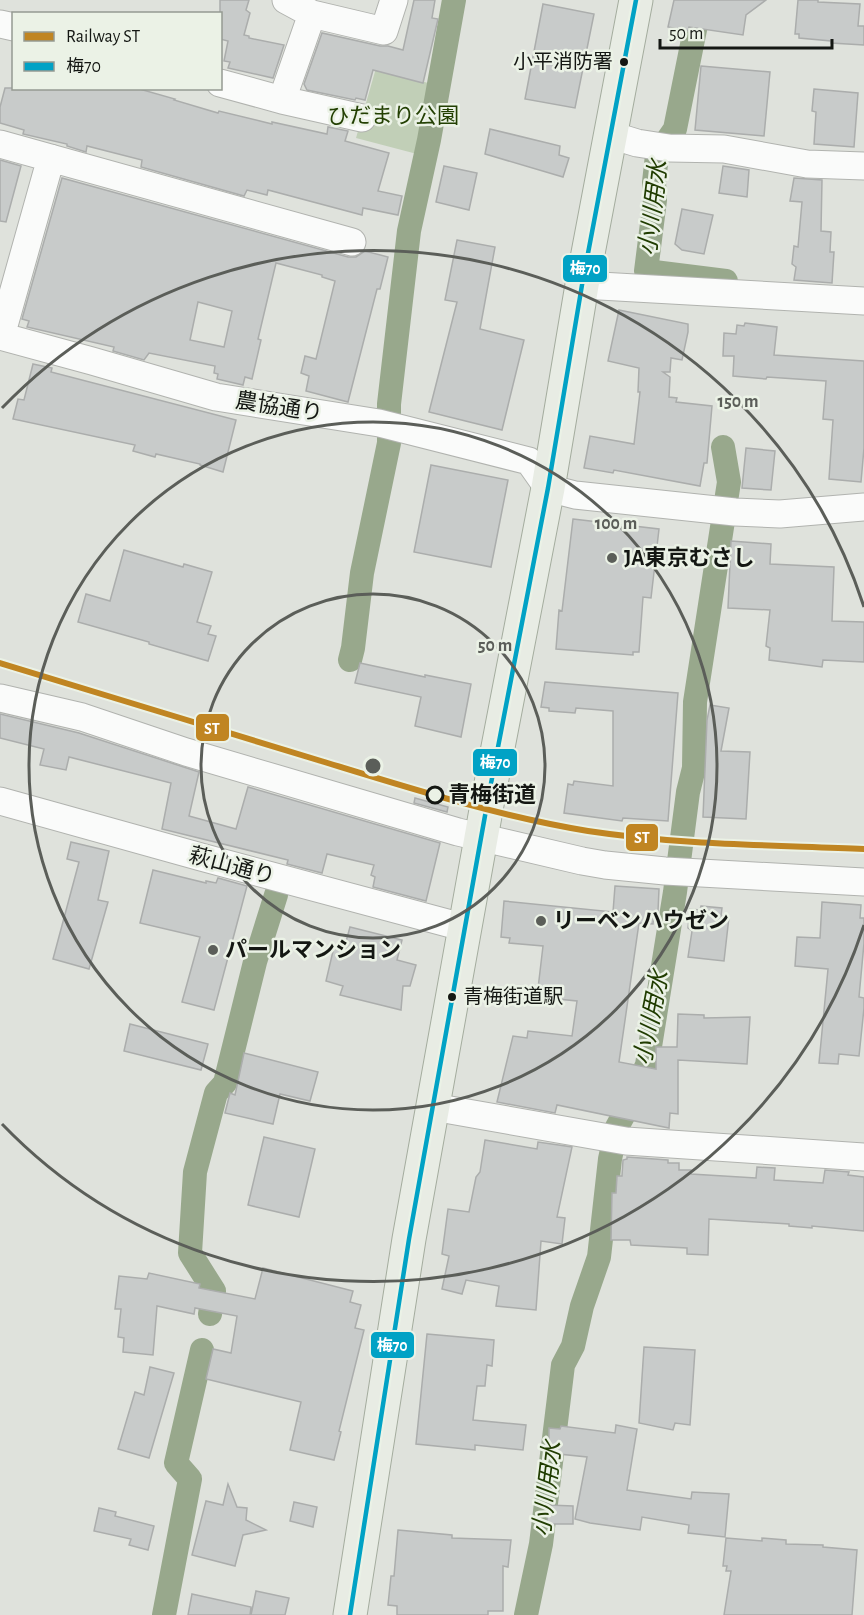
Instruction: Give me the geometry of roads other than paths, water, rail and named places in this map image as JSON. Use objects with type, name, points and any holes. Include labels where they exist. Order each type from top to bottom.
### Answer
[{"type":"main road","points":[[350,1615],[409,1239],[636,0]]},
{"type":"street","points":[[286,0],[312,14],[384,31],[394,0]]},
{"type":"street","points":[[282,100],[312,14]]},
{"type":"street","points":[[222,84],[362,118]]},
{"type":"street","points":[[611,135],[637,143],[663,147],[724,149],[807,164],[864,166]]},
{"type":"street","points":[[0,144],[352,242]]},
{"type":"street","points":[[1,336],[51,158]]},
{"type":"street","points":[[582,285],[864,301]]},
{"type":"street","name":"農協通り","points":[[1,336],[216,397],[389,426],[529,461],[548,488]]},
{"type":"street","points":[[548,488],[575,495],[780,514],[864,507]]},
{"type":"street","points":[[0,698],[82,717],[186,752],[482,839],[582,861],[677,871],[864,882]]},
{"type":"street","name":"萩山通り","points":[[0,801],[224,864],[466,928]]},
{"type":"street","points":[[433,1107],[615,1139],[864,1157]]},
{"type":"waterway","points":[[350,660],[362,573],[389,443],[389,404],[409,231],[429,140],[454,0]]},
{"type":"waterway","name":"小川用水","points":[[701,0],[675,129],[657,155],[655,200],[646,271],[726,281]]},
{"type":"waterway","name":"小川用水","points":[[526,1615],[541,1544],[563,1365],[573,1346],[582,1306],[599,1257],[610,1159],[617,1127],[647,1065],[675,892],[688,792],[694,768],[695,702],[729,482],[723,447]]},
{"type":"waterway","points":[[210,1314],[214,1291],[190,1253],[195,1172],[216,1093],[225,1083],[255,962],[276,895]]},
{"type":"waterway","points":[[164,1615],[190,1479],[176,1463],[202,1350]]},
{"type":"rail line","name":"ST","points":[[0,663],[420,791],[520,818],[622,836],[726,844],[864,849]]},
{"type":"place","name":"小平消防署","points":[[624,62]]},
{"type":"place","name":"JA東京むさし","points":[[612,558]]},
{"type":"place","name":"青梅街道","points":[[435,795]]},
{"type":"place","name":"リーベンハウゼン","points":[[541,921]]},
{"type":"place","name":"パールマンション","points":[[213,950]]},
{"type":"place","name":"青梅街道駅","points":[[452,997]]},
{"type":"park label","name":"ひだまり公園","points":[[393,116]]}]
